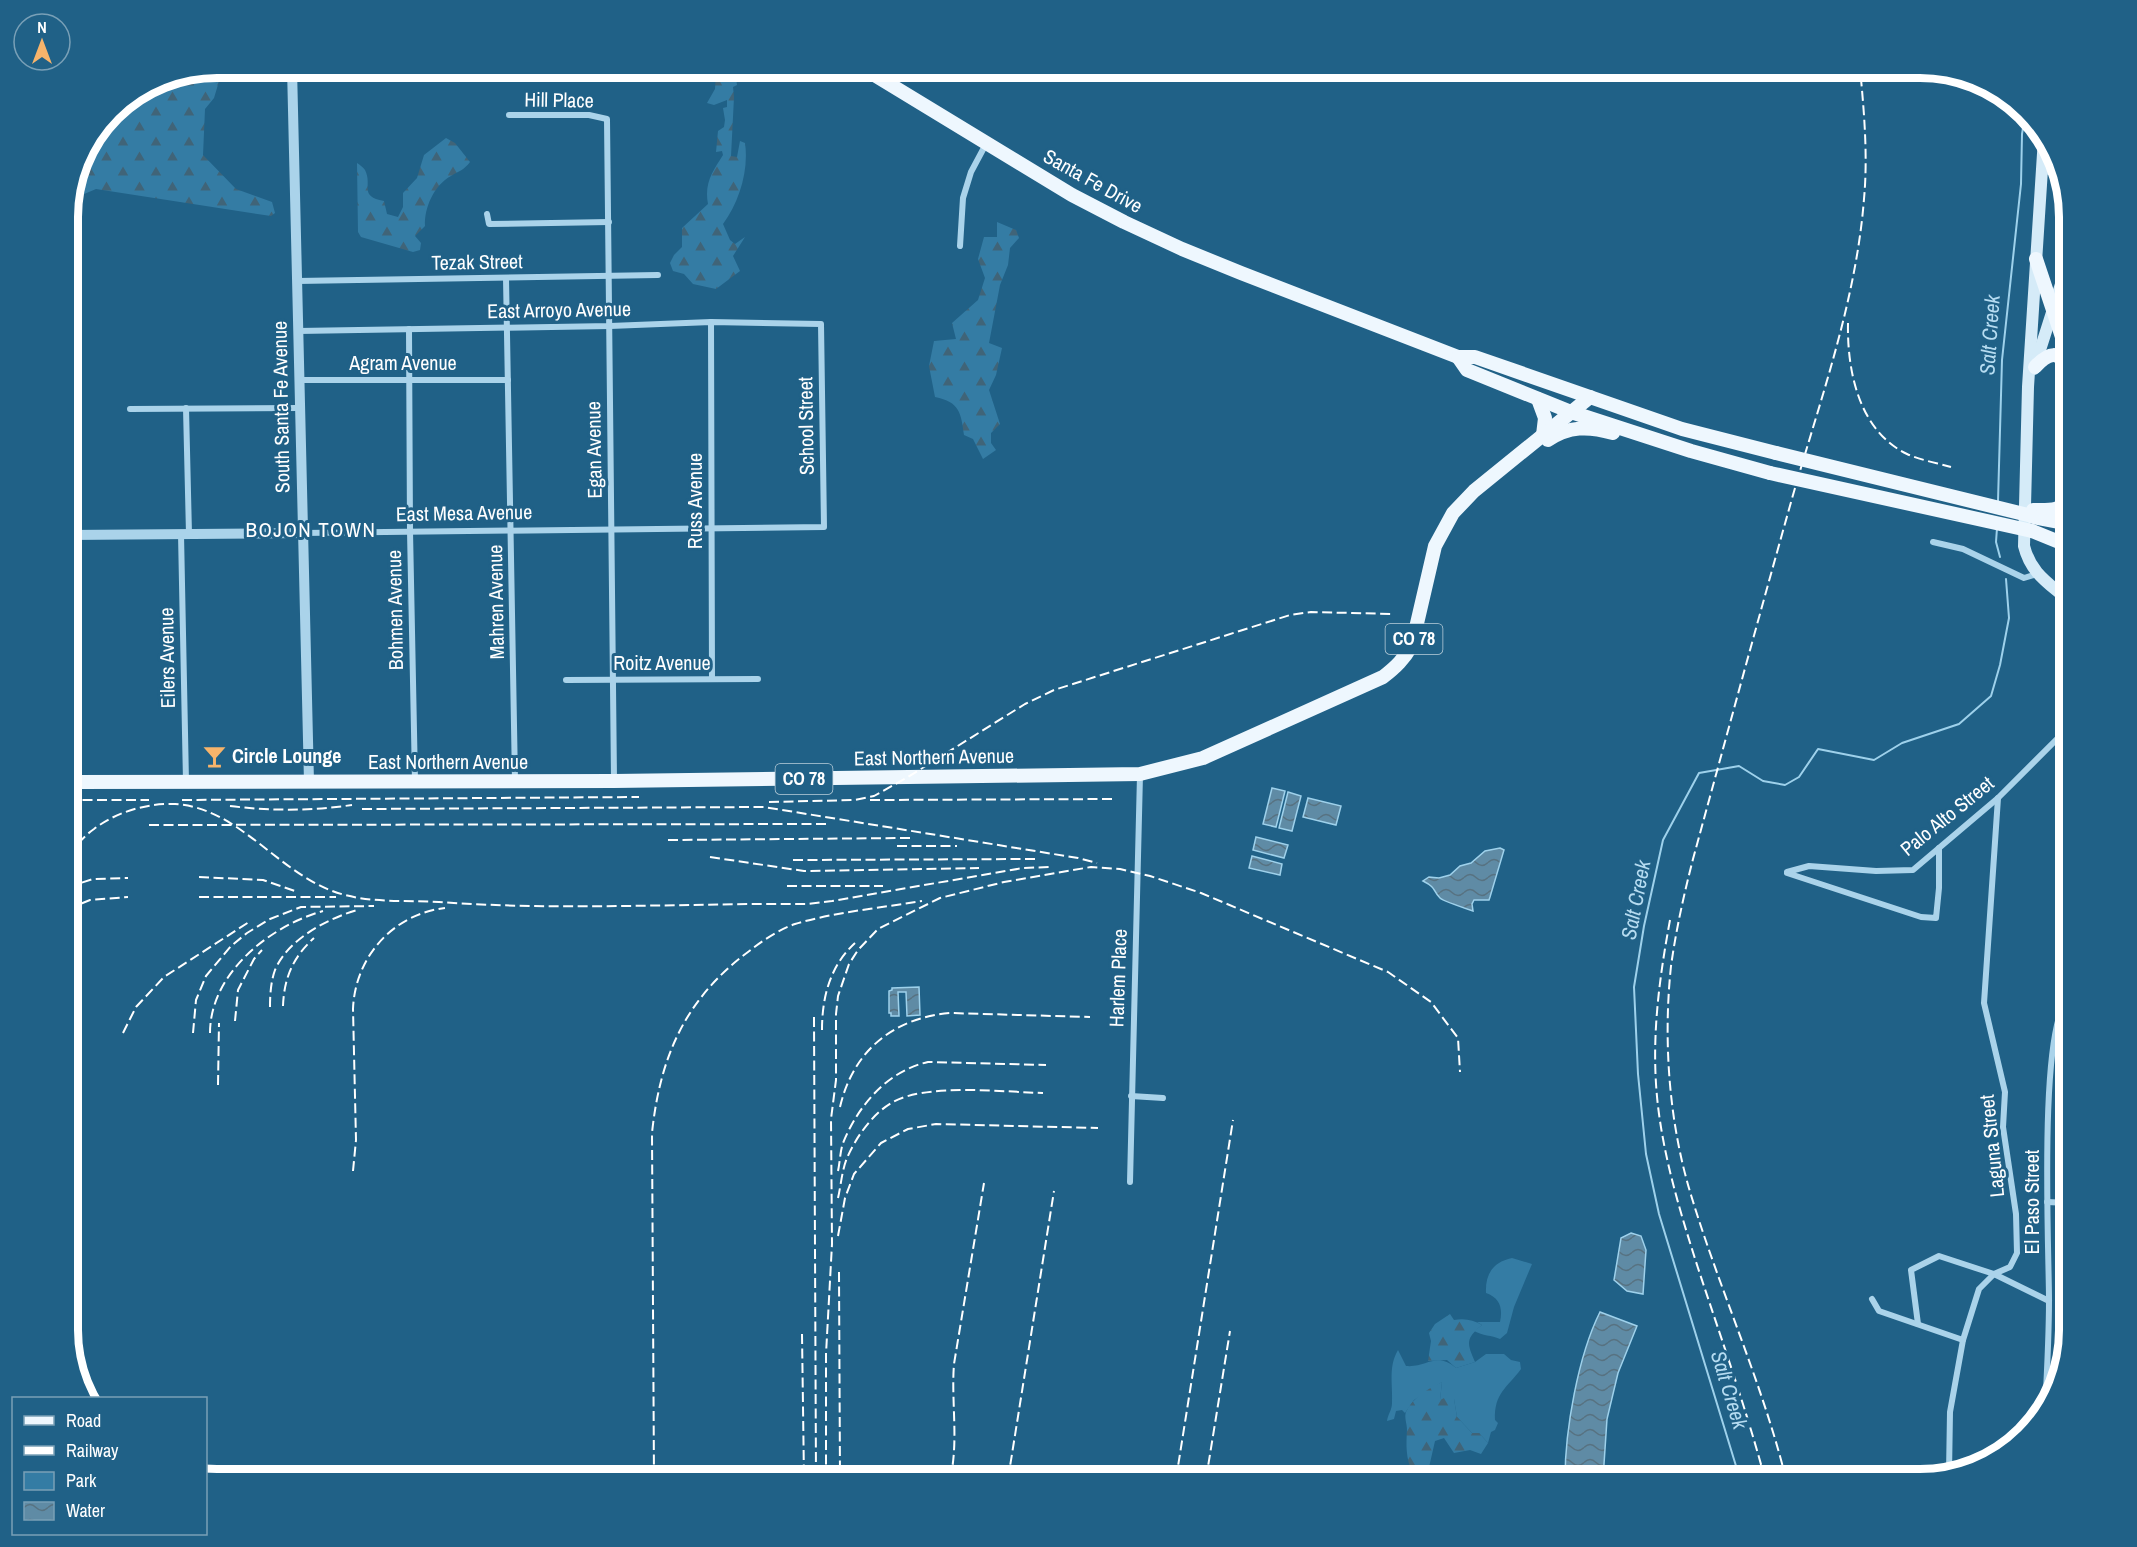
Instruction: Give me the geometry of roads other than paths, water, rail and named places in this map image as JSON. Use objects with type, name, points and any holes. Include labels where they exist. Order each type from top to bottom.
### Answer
[{"type":"main road","name":"Santa Fe Drive","points":[[880,78],[1072,195],[1124,222],[1182,249],[1458,357]]},
{"type":"main road","points":[[2043,152],[2028,387],[2024,546],[2027,558],[2037,574],[2059,592]]},
{"type":"main road","points":[[2036,259],[2059,326]]},
{"type":"main road","points":[[2028,387],[2059,294]]},
{"type":"main road","points":[[2035,367],[2043,358],[2059,356]]},
{"type":"main road","points":[[1458,357],[1475,357],[1682,429],[1973,503],[2032,513],[2059,521]]},
{"type":"main road","points":[[1458,357],[1467,370],[1538,399],[1682,448],[1770,473],[2059,536]]},
{"type":"main road","name":"East Northern Avenue","points":[[78,782],[614,781],[1140,774],[1203,758],[1383,676],[1396,667],[1405,658],[1412,645],[1431,560],[1441,533],[1453,513],[1474,491],[1590,397]]},
{"type":"main road","points":[[1538,399],[1545,418],[1544,435]]},
{"type":"main road","points":[[1505,466],[1560,432],[1578,428],[1604,431],[1674,452],[1682,448]]},
{"type":"main road","points":[[2032,513],[2055,511],[2059,508]]},
{"type":"main road","points":[[2032,531],[2059,542]]},
{"type":"street","name":"South Santa Fe Avenue","points":[[292,78],[309,782]]},
{"type":"street","name":"Hill Place","points":[[509,116],[589,115],[608,119]]},
{"type":"street","name":"Egan Avenue","points":[[608,119],[614,781]]},
{"type":"street","points":[[960,246],[963,198],[971,172],[988,142]]},
{"type":"street","points":[[2042,172],[2052,171]]},
{"type":"street","points":[[487,214],[489,224],[609,222]]},
{"type":"street","name":"Tezak Street","points":[[297,281],[658,275]]},
{"type":"street","name":"Mahren Avenue","points":[[506,278],[515,781]]},
{"type":"street","name":"East Arroyo Avenue","points":[[297,331],[610,326],[711,322],[822,324]]},
{"type":"street","name":"Russ Avenue","points":[[711,322],[712,679]]},
{"type":"street","name":"School Street","points":[[822,324],[824,527]]},
{"type":"street","name":"Bohmen Avenue","points":[[409,329],[415,782]]},
{"type":"street","name":"Agram Avenue","points":[[298,380],[508,380]]},
{"type":"street","name":"Eilers Avenue","points":[[186,408],[186,782]]},
{"type":"street","points":[[130,409],[299,408]]},
{"type":"street","name":"East Mesa Avenue","points":[[78,535],[824,527]]},
{"type":"street","points":[[1933,542],[1964,549],[2024,578],[2037,574]]},
{"type":"street","name":"Roitz Avenue","points":[[566,680],[758,679]]},
{"type":"street","name":"Palo Alto Street","points":[[1939,848],[1936,918],[1921,917],[1786,872],[1809,866],[1876,871],[1913,870],[1998,798],[2059,738]]},
{"type":"street","name":"Harlem Place","points":[[1130,1182],[1140,774]]},
{"type":"street","name":"Laguna Street","points":[[1949,1466],[1950,1412],[1963,1340],[1979,1289],[1994,1274],[2010,1267],[2017,1253],[2016,1214],[2003,1127],[2005,1092],[1984,1003],[1998,798]]},
{"type":"street","name":"El Paso Street","points":[[2046,1389],[2049,1301],[2047,1202],[2050,1061],[2059,1021]]},
{"type":"street","points":[[1131,1096],[1163,1098]]},
{"type":"street","points":[[2047,1202],[2059,1203]]},
{"type":"street","points":[[1918,1324],[1911,1270],[1939,1256],[1994,1274],[2049,1301]]},
{"type":"street","points":[[1872,1299],[1879,1311],[1963,1340]]},
{"type":"water","points":[[1272,788],[1285,791],[1276,827],[1263,824]]},
{"type":"water","points":[[1288,792],[1301,796],[1292,831],[1279,828]]},
{"type":"water","points":[[1308,798],[1341,806],[1336,825],[1303,817]]},
{"type":"water","points":[[1256,837],[1288,845],[1284,858],[1253,850]]},
{"type":"water","points":[[1500,848],[1504,850],[1489,900],[1474,900],[1473,911],[1442,899],[1432,887],[1423,881],[1429,877],[1439,878],[1450,875],[1460,866],[1471,863],[1485,851]]},
{"type":"water","points":[[1252,856],[1282,864],[1280,875],[1249,868]]},
{"type":"water","points":[[919,987],[920,1015],[907,1016],[906,992],[898,992],[899,1016],[891,1016],[889,991],[892,988]]},
{"type":"water","points":[[1631,1233],[1641,1236],[1646,1250],[1643,1294],[1627,1291],[1614,1280],[1621,1238]]},
{"type":"water","points":[[1600,1312],[1637,1326],[1618,1373],[1607,1419],[1604,1469],[1566,1469],[1567,1438],[1574,1394],[1592,1330]]},
{"type":"waterway","name":"Salt Creek","points":[[1998,501],[2002,360],[2021,184],[2024,125]]},
{"type":"waterway","name":"Salt Creek","points":[[1997,528],[1996,542],[2000,557]]},
{"type":"waterway","name":"Salt Creek","points":[[1737,1469],[1659,1214],[1646,1154],[1638,1074],[1634,987],[1644,926],[1663,840],[1699,773],[1739,766],[1763,781],[1785,785],[1799,777],[1818,749],[1874,760],[1902,743],[1959,724],[1991,696],[2009,618],[2006,579]]},
{"type":"railway","points":[[1783,1469],[1765,1407],[1702,1231],[1683,1168],[1670,1082],[1669,994],[1675,939],[1693,859],[1836,348],[1853,274],[1860,237],[1866,166],[1861,78]]},
{"type":"railway","points":[[1848,323],[1850,360],[1859,398],[1877,431],[1907,454],[1951,467]]},
{"type":"railway","points":[[769,802],[855,800],[874,796],[1025,704],[1054,690],[1290,615],[1311,612],[1393,614]]},
{"type":"railway","points":[[182,800],[639,797]]},
{"type":"railway","points":[[870,800],[1114,799]]},
{"type":"railway","points":[[78,800],[149,800]]},
{"type":"railway","points":[[78,843],[103,823],[122,813],[143,807],[175,804],[199,808],[221,818],[241,830],[301,875],[322,887],[345,895],[380,900],[485,905],[807,904],[1023,868],[1049,867]]},
{"type":"railway","points":[[230,806],[291,810],[352,805]]},
{"type":"railway","points":[[362,809],[764,807],[1097,863]]},
{"type":"railway","points":[[149,825],[827,824]]},
{"type":"railway","points":[[668,840],[910,838]]},
{"type":"railway","points":[[897,846],[957,846]]},
{"type":"railway","points":[[710,857],[804,871],[979,868]]},
{"type":"railway","points":[[793,860],[1036,859]]},
{"type":"railway","points":[[826,1469],[826,1354],[832,1244],[831,1119],[836,1080],[836,1014],[838,996],[849,964],[858,950],[878,929],[940,898],[1004,882],[1091,867],[1120,869],[1150,876],[1201,893],[1388,972],[1431,1002],[1458,1038],[1460,1072]]},
{"type":"railway","points":[[199,877],[263,880],[298,892]]},
{"type":"railway","points":[[78,884],[93,879],[128,878]]},
{"type":"railway","points":[[787,886],[883,886]]},
{"type":"railway","points":[[78,905],[90,900],[128,897]]},
{"type":"railway","points":[[199,897],[336,897]]},
{"type":"railway","points":[[654,1469],[652,1133],[662,1079],[679,1032],[692,1010],[726,970],[776,933],[795,924],[826,916],[922,901]]},
{"type":"railway","points":[[193,1033],[196,1000],[206,976],[231,946],[247,933],[270,919],[301,907],[374,906]]},
{"type":"railway","points":[[353,1171],[356,1140],[353,1009],[355,990],[361,972],[380,941],[394,929],[409,919],[445,908]]},
{"type":"railway","points":[[270,1007],[275,970],[289,949],[321,925],[357,910]]},
{"type":"railway","points":[[210,1033],[213,1011],[220,991],[232,972],[247,955],[264,940],[283,928],[323,911]]},
{"type":"railway","points":[[1670,920],[1662,968],[1655,1041],[1656,1089],[1662,1133],[1686,1230],[1742,1399],[1762,1469]]},
{"type":"railway","points":[[123,1033],[136,1007],[164,977],[249,922]]},
{"type":"railway","points":[[283,1006],[285,986],[295,960],[314,938]]},
{"type":"railway","points":[[822,1030],[829,983],[839,962],[855,943]]},
{"type":"railway","points":[[235,1021],[238,990],[254,959],[262,950]]},
{"type":"railway","points":[[840,1107],[846,1087],[865,1054],[878,1041],[911,1022],[950,1013],[1090,1017]]},
{"type":"railway","points":[[814,1017],[816,1469]]},
{"type":"railway","points":[[218,1085],[219,1023]]},
{"type":"railway","points":[[838,1171],[843,1143],[857,1116],[876,1092],[900,1073],[928,1062],[1046,1065]]},
{"type":"railway","points":[[838,1198],[845,1163],[855,1142],[872,1119],[893,1102],[925,1092],[987,1090],[1043,1093]]},
{"type":"railway","points":[[1178,1469],[1233,1120]]},
{"type":"railway","points":[[838,1236],[845,1198],[854,1174],[881,1143],[908,1129],[936,1124],[1098,1128]]},
{"type":"railway","points":[[952,1469],[954,1364],[984,1183]]},
{"type":"railway","points":[[1010,1469],[1054,1191]]},
{"type":"railway","points":[[839,1272],[840,1469]]},
{"type":"railway","points":[[1208,1469],[1230,1331]]},
{"type":"railway","points":[[802,1334],[804,1469]]},
{"type":"place","name":"Circle Lounge","points":[[214,756]]},
{"type":"district","name":"BOJON TOWN","points":[[311,530]]}]
